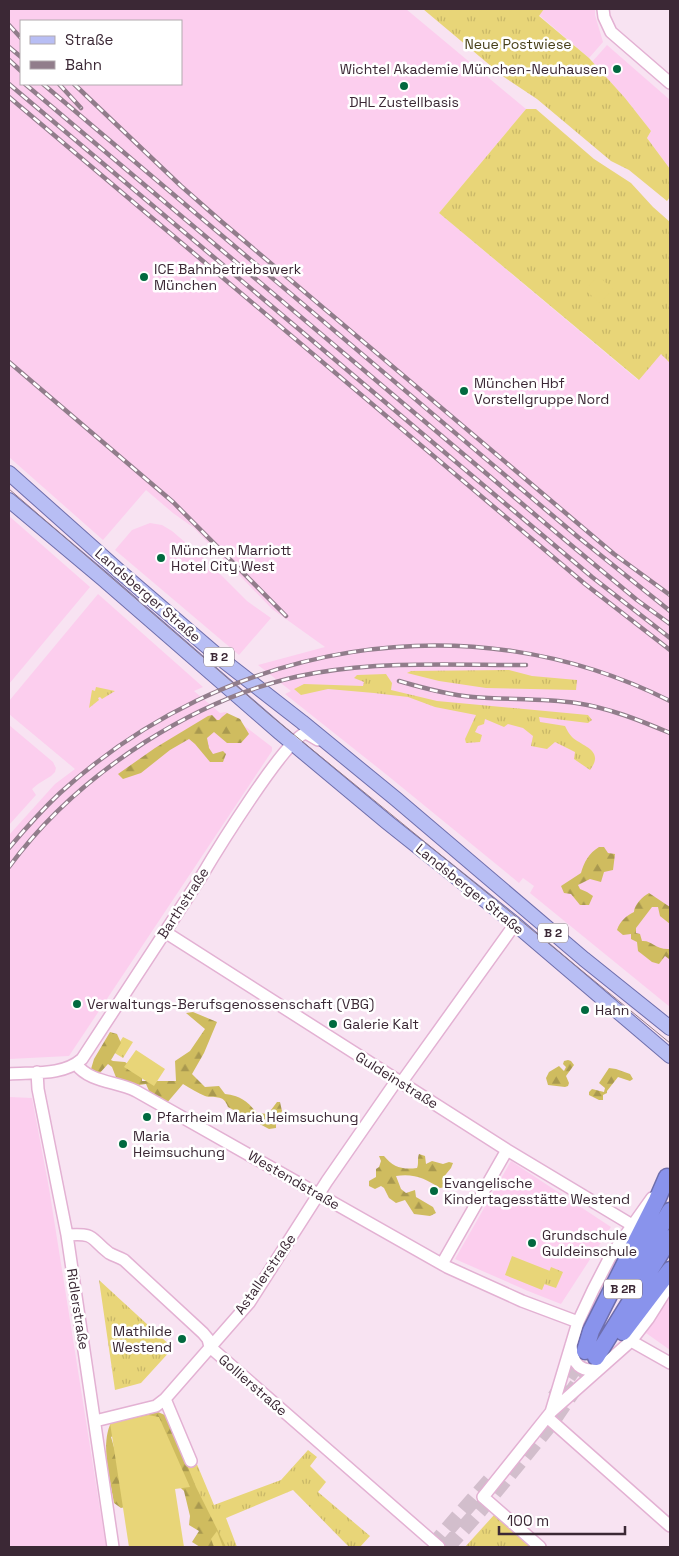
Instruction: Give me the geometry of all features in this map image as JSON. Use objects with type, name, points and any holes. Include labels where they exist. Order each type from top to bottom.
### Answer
[{"type":"highway","points":[[591,1355],[590,1332],[669,1174]]},
{"type":"highway","name":"B 2R","points":[[591,1355],[665,1232],[670,1211]]},
{"type":"highway","points":[[591,1355],[670,1270]]},
{"type":"main road","name":"Landsberger Straße","points":[[9,473],[225,662],[337,750],[584,959],[670,1028]]},
{"type":"main road","name":"Landsberger Straße","points":[[9,501],[292,743],[514,924],[670,1056]]},
{"type":"street","points":[[603,9],[607,25],[615,36],[670,83]]},
{"type":"street","points":[[9,501],[24,485]]},
{"type":"street","name":"Landsberger Straße","points":[[292,743],[301,734],[306,733],[337,750]]},
{"type":"street","name":"Barthstraße","points":[[76,1064],[88,1050],[261,784],[292,743]]},
{"type":"street","name":"Astallerstraße","points":[[95,1421],[156,1406],[165,1399],[249,1303],[319,1194],[514,924]]},
{"type":"street","name":"Guldeinstraße","points":[[165,932],[507,1150],[632,1225]]},
{"type":"street","points":[[9,1074],[60,1070],[76,1064]]},
{"type":"street","name":"Westendstraße","points":[[76,1064],[91,1077],[117,1083],[136,1091],[442,1264],[522,1301],[578,1322]]},
{"type":"street","name":"Ridlerstraße","points":[[37,1072],[38,1089],[73,1235],[95,1421],[113,1547]]},
{"type":"street","points":[[442,1264],[507,1150]]},
{"type":"street","points":[[540,1547],[483,1497],[550,1414],[575,1392],[591,1355],[578,1322],[610,1257],[669,1174]]},
{"type":"street","name":"Gollierstraße","points":[[73,1235],[88,1235],[94,1238],[109,1253],[124,1260],[208,1339],[210,1347],[439,1547]]},
{"type":"street","points":[[550,1414],[559,1384],[591,1355],[631,1341],[648,1319],[670,1284]]},
{"type":"street","points":[[631,1341],[670,1363]]},
{"type":"street","points":[[559,1384],[575,1392]]},
{"type":"street","points":[[165,1399],[191,1461]]},
{"type":"street","points":[[550,1414],[670,1526]]},
{"type":"shaded area","points":[[9,9],[406,9],[526,109],[439,213],[638,380],[661,353],[670,363],[670,1007],[530,893],[534,886],[523,878],[519,883],[285,694],[291,691],[258,665],[325,647],[272,609],[194,528],[146,490],[103,540],[9,457]]},
{"type":"shaded area","points":[[544,9],[595,9],[603,42],[589,58],[539,15]]},
{"type":"shaded area","points":[[607,45],[670,100],[670,169],[647,138],[651,131],[625,98],[592,62]]},
{"type":"shaded area","points":[[9,516],[90,587],[9,684]]},
{"type":"shaded area","points":[[150,523],[162,525],[172,531],[208,562],[247,601],[271,618],[239,655],[115,550],[132,530]]},
{"type":"shaded area","points":[[98,594],[203,687],[194,691],[220,713],[226,712],[272,747],[272,751],[69,1056],[9,1059],[9,835],[55,784],[75,769],[9,714],[9,701]]},
{"type":"shaded area","points":[[9,725],[53,762],[56,768],[51,776],[32,789],[36,795],[9,825]]},
{"type":"shaded area","points":[[9,1097],[32,1098],[49,1188],[106,1547],[9,1547]]},
{"type":"shaded area","name":"Grundschule Guldeinschule","points":[[511,1161],[611,1227],[561,1304],[455,1259]]},
{"type":"shaded area","points":[[670,1296],[670,1350],[646,1333]]},
{"type":"green space","name":"Neue Postwiese","points":[[423,9],[544,9],[539,16],[589,58],[625,98],[651,131],[647,138],[670,169],[670,197],[667,201],[629,170],[611,161],[537,99],[504,77]]},
{"type":"green space","points":[[526,109],[536,109],[594,159],[631,183],[670,222],[670,363],[661,354],[639,380],[439,213]]},
{"type":"green space","points":[[598,276],[613,289],[600,303],[585,290]]},
{"type":"green space","points":[[509,670],[532,676],[577,680],[576,690],[486,688],[439,681],[407,673],[411,671]]},
{"type":"green space","points":[[386,674],[392,683],[391,690],[437,701],[588,715],[592,720],[588,723],[539,717],[540,722],[565,726],[572,737],[594,753],[594,763],[590,770],[574,759],[575,752],[555,742],[547,749],[531,746],[533,736],[523,728],[508,724],[504,727],[485,719],[484,724],[478,726],[475,732],[482,735],[480,742],[466,743],[465,739],[476,715],[435,707],[408,697],[328,689],[301,695],[294,689],[304,684],[363,686],[364,682],[354,678],[357,675]]},
{"type":"green space","points":[[96,687],[115,691],[102,699],[98,698],[99,700],[89,708],[92,690],[95,691]]},
{"type":"green space","points":[[227,713],[240,719],[249,734],[241,743],[227,743],[214,732],[207,738],[209,748],[213,754],[223,751],[226,754],[223,762],[210,762],[189,739],[170,750],[141,773],[123,779],[118,774],[155,748],[208,716],[212,715],[219,720]]},
{"type":"green space","points":[[599,847],[604,847],[608,853],[615,854],[613,870],[604,872],[601,882],[590,879],[578,885],[580,889],[593,896],[589,905],[580,905],[571,894],[564,893],[561,886],[581,873],[587,858]]},
{"type":"green space","points":[[649,893],[670,907],[670,924],[660,916],[658,907],[652,907],[636,928],[636,933],[640,934],[642,941],[661,948],[670,949],[670,958],[665,956],[659,964],[652,962],[638,951],[637,942],[631,939],[631,934],[623,935],[617,930],[622,921],[634,912],[639,901]]},
{"type":"green space","points":[[193,1012],[217,1022],[204,1053],[192,1074],[205,1087],[219,1086],[225,1094],[243,1100],[257,1113],[268,1114],[277,1102],[280,1102],[282,1111],[276,1123],[276,1128],[269,1129],[228,1107],[221,1098],[205,1096],[183,1084],[166,1104],[150,1093],[146,1084],[139,1085],[117,1080],[112,1067],[108,1064],[98,1075],[91,1069],[94,1059],[110,1032],[117,1034],[121,1043],[111,1060],[125,1062],[142,1074],[142,1081],[176,1081],[175,1061],[190,1051],[205,1029],[186,1013]]},
{"type":"green space","points":[[123,1037],[133,1042],[123,1058],[113,1052]]},
{"type":"green space","points":[[136,1050],[165,1069],[154,1086],[124,1067]]},
{"type":"green space","points":[[568,1060],[574,1065],[566,1076],[569,1083],[568,1086],[548,1085],[546,1078],[549,1072],[559,1066],[564,1071],[566,1067],[563,1064],[564,1061]]},
{"type":"green space","points":[[609,1068],[630,1074],[633,1079],[630,1081],[618,1077],[607,1093],[603,1095],[603,1100],[589,1095],[592,1089],[604,1092],[605,1088],[599,1083]]},
{"type":"green space","points":[[419,1154],[425,1156],[426,1164],[432,1161],[443,1164],[453,1163],[442,1179],[447,1187],[440,1188],[425,1179],[414,1176],[396,1176],[401,1189],[406,1193],[415,1190],[416,1197],[433,1207],[436,1213],[430,1216],[414,1214],[405,1200],[396,1203],[389,1198],[381,1186],[375,1189],[369,1186],[369,1181],[376,1177],[376,1169],[381,1161],[379,1156],[384,1156],[398,1167],[412,1169],[417,1168]]},
{"type":"green space","points":[[512,1256],[550,1271],[542,1290],[505,1275]]},
{"type":"green space","points":[[551,1267],[563,1272],[556,1288],[544,1284]]},
{"type":"green space","points":[[99,1280],[173,1348],[141,1383],[115,1390]]},
{"type":"green space","points":[[158,1412],[167,1416],[196,1487],[226,1547],[200,1547],[192,1542],[199,1531],[189,1525],[190,1516],[184,1491],[121,1432],[111,1437],[126,1488],[125,1507],[121,1508],[114,1503],[106,1449],[109,1428],[113,1419]]},
{"type":"green space","points":[[148,1415],[159,1417],[190,1487],[175,1489],[184,1547],[129,1547],[110,1423]]},
{"type":"green space","points":[[308,1450],[317,1457],[310,1466],[326,1482],[318,1492],[370,1536],[360,1547],[349,1547],[293,1490],[226,1518],[237,1547],[213,1547],[180,1467],[196,1462],[214,1505],[281,1480]]},
{"type":"green space","points":[[494,1515],[530,1547],[465,1547]]},
{"type":"green space","points":[[217,1531],[223,1547],[214,1547],[211,1539]]},
{"type":"tunnel","points":[[555,1397],[585,1351]]},
{"type":"tunnel","points":[[447,1547],[551,1423],[596,1357]]},
{"type":"tunnel","points":[[432,1547],[494,1476]]},
{"type":"tram line","points":[[9,489],[270,715],[670,1043]]},
{"type":"railway","points":[[9,25],[20,37]]},
{"type":"railway","points":[[9,47],[20,56]]},
{"type":"railway","points":[[9,60],[20,70]]},
{"type":"railway","points":[[9,84],[592,577],[670,638]]},
{"type":"railway","points":[[26,85],[571,545],[637,600],[670,624]]},
{"type":"railway","points":[[44,85],[578,537],[670,611]]},
{"type":"railway","points":[[60,85],[81,108]]},
{"type":"railway","points":[[75,85],[181,186],[222,222],[614,554],[670,595]]},
{"type":"railway","points":[[9,97],[585,584],[670,650]]},
{"type":"railway","points":[[9,362],[173,502],[286,616]]},
{"type":"railway","points":[[9,848],[60,793],[126,742],[197,701],[273,671],[352,652],[432,645],[513,651],[593,669],[670,701]]},
{"type":"railway","points":[[9,867],[37,832],[70,800],[106,770],[145,742],[186,718],[228,699],[272,683],[341,669],[420,664],[526,665]]},
{"type":"railway","points":[[399,681],[464,696],[550,700],[588,705],[624,715],[670,733]]},
{"type":"place","name":"Wichtel Akademie München-Neuhausen","points":[[617,69]]},
{"type":"place","name":"DHL Zustellbasis","points":[[404,86]]},
{"type":"place","name":"ICE Bahnbetriebswerk München","points":[[144,277]]},
{"type":"place","name":"München Hbf Vorstellgruppe Nord","points":[[464,391]]},
{"type":"place","name":"München Marriott Hotel City West","points":[[161,558]]},
{"type":"place","name":"Verwaltungs-Berufsgenossenschaft (VBG)","points":[[77,1004]]},
{"type":"place","name":"Hahn","points":[[585,1010]]},
{"type":"place","name":"Galerie Kalt","points":[[333,1024]]},
{"type":"place","name":"Pfarrheim Maria Heimsuchung","points":[[147,1117]]},
{"type":"place","name":"Maria Heimsuchung","points":[[123,1144]]},
{"type":"place","name":"Evangelische Kindertagesstätte Westend","points":[[434,1191]]},
{"type":"place","name":"Grundschule Guldeinschule","points":[[532,1243]]},
{"type":"place","name":"Mathilde Westend","points":[[182,1339]]}]
